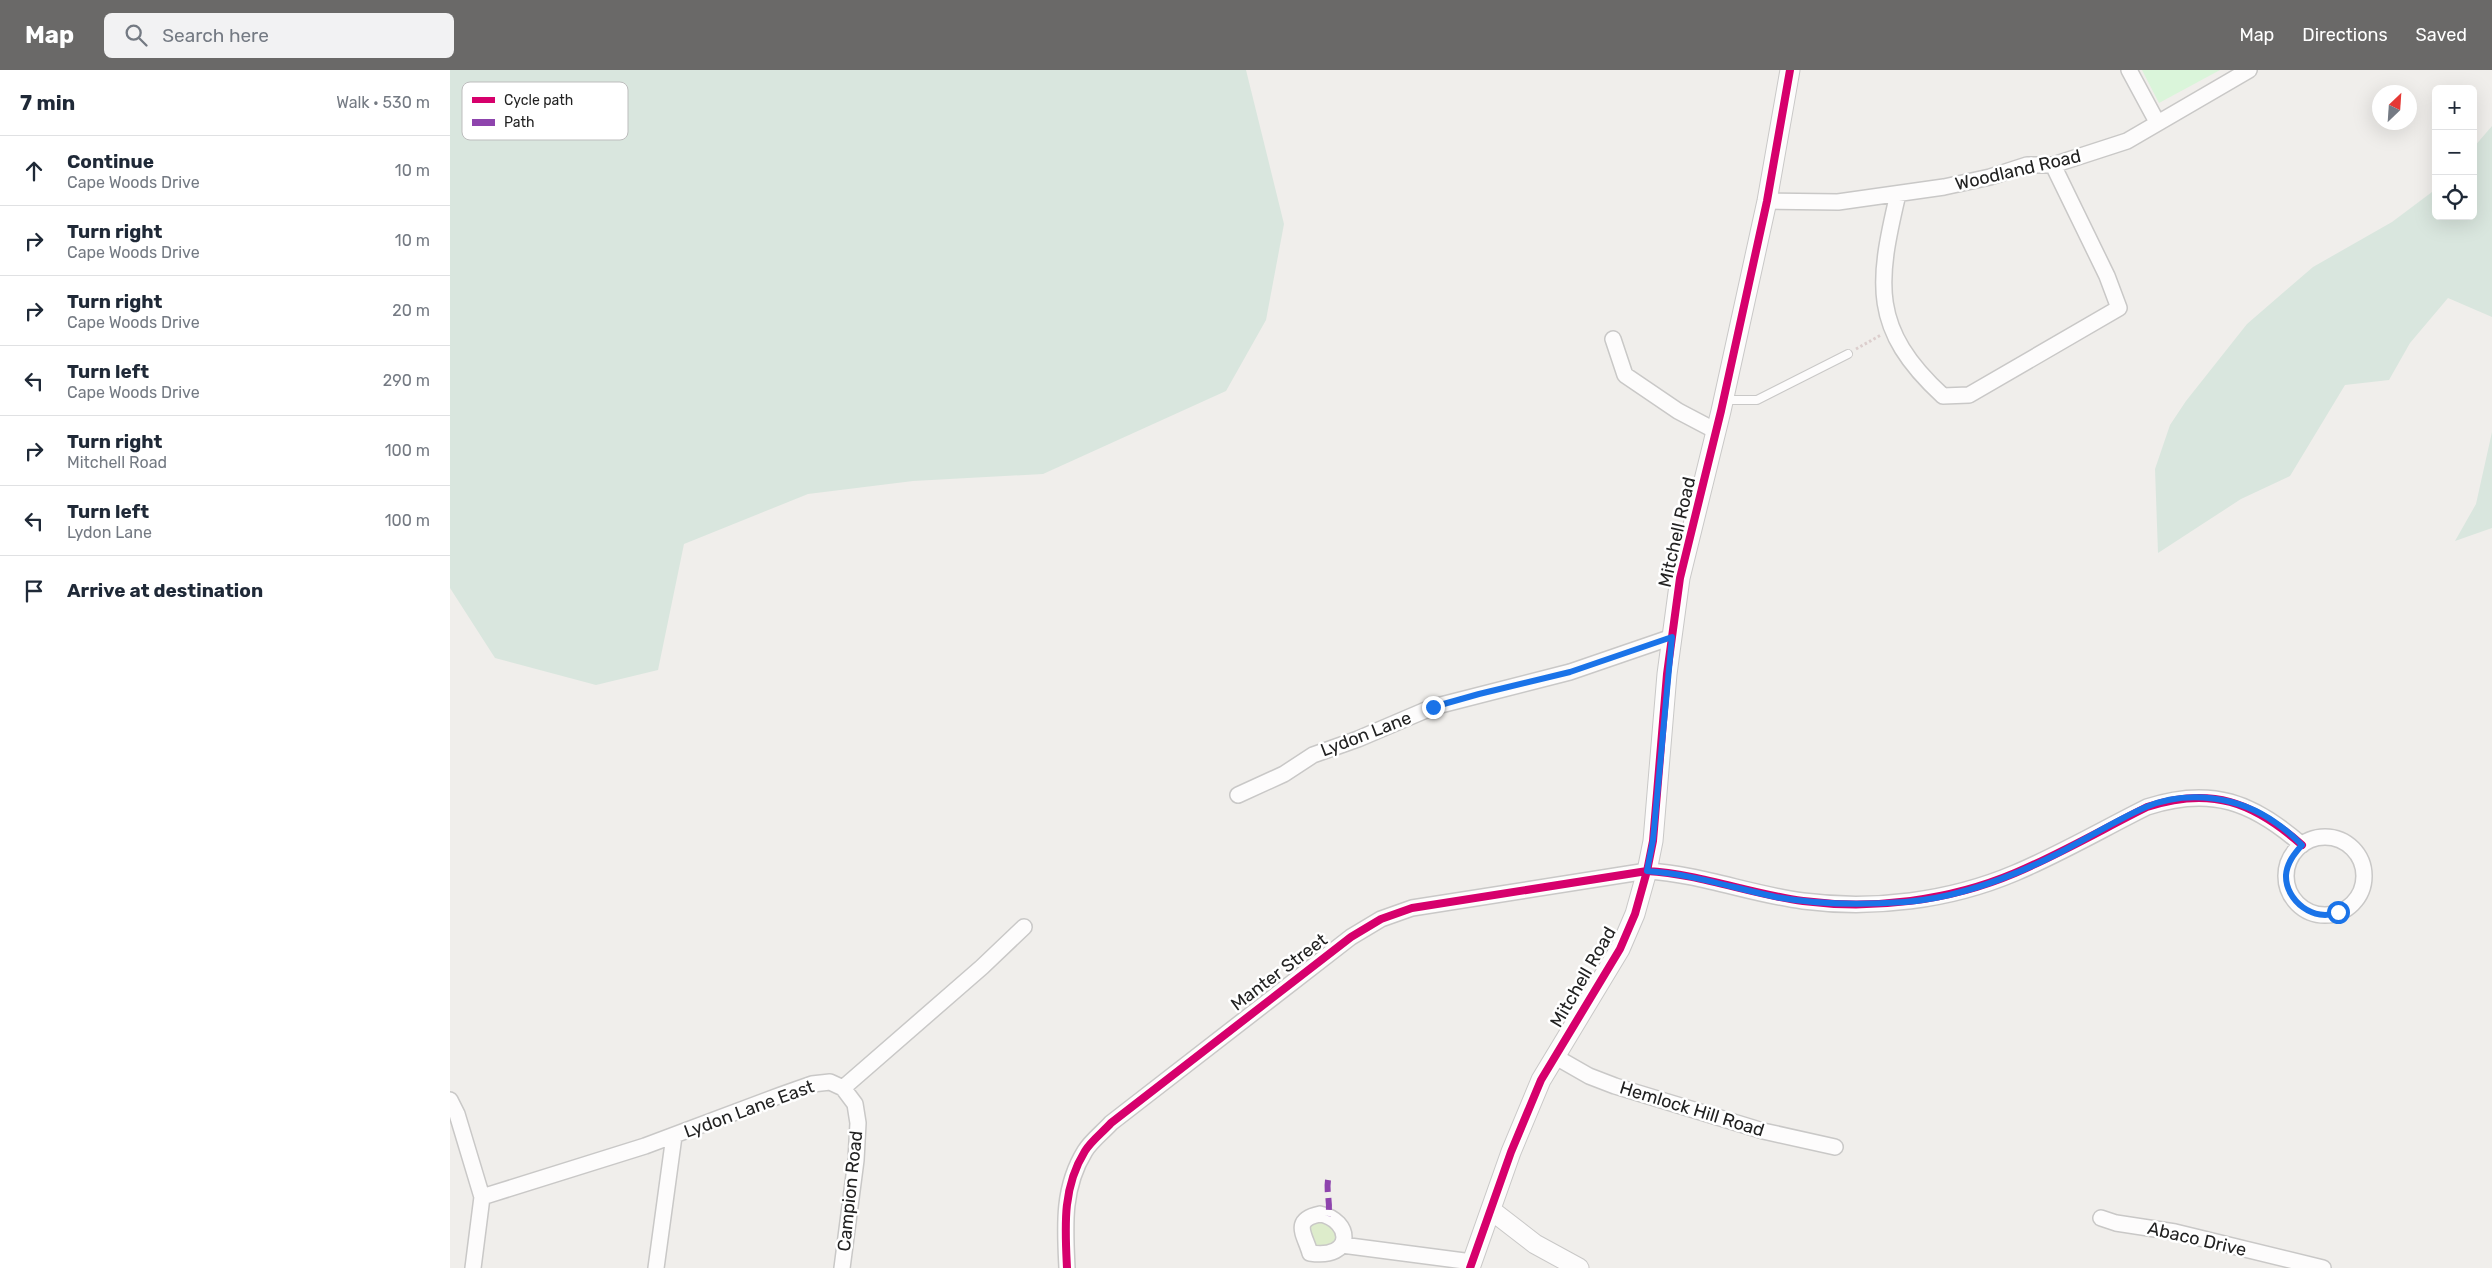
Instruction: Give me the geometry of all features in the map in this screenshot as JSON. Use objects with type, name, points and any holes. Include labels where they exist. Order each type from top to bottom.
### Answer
[{"type":"street","name":"Mitchell Road","points":[[1471,1265],[1511,1152],[1554,1056],[1620,949],[1635,914],[1647,871],[1653,840],[1672,637],[1684,560],[1716,431],[1767,201],[1790,70]]},
{"type":"street","points":[[2129,70],[2157,122]]},
{"type":"street","name":"Woodland Road","points":[[1767,201],[1838,202],[1898,194],[1990,177],[2027,165],[2053,165],[2127,141],[2249,70]]},
{"type":"street","points":[[1898,194],[1886,247],[1882,288],[1887,315],[1898,343],[1920,375],[1943,396],[1969,395],[2119,308],[2095,250],[2053,165]]},
{"type":"street","points":[[1613,339],[1624,375],[1678,411],[1716,431]]},
{"type":"street","name":"Lydon Lane","points":[[1238,795],[1284,774],[1320,752],[1358,740],[1433,707],[1570,672],[1672,637]]},
{"type":"street","name":"Manter Street","points":[[1067,1268],[1065,1205],[1068,1186],[1085,1150],[1111,1123],[1154,1088],[1351,937],[1380,919],[1412,908],[1647,871],[1677,873],[1804,901],[1862,904],[1922,900],[1967,889],[2013,874],[2058,854],[2147,807],[2162,802],[2193,797],[2223,800],[2264,815],[2302,845]]},
{"type":"street","points":[[2329,837],[2343,841],[2354,850],[2361,861],[2364,877],[2360,894],[2349,907],[2334,914],[2319,915],[2306,910],[2296,902],[2288,888],[2286,875],[2291,857],[2302,845],[2314,839],[2329,837]]},
{"type":"street","points":[[843,1088],[982,967],[1024,927]]},
{"type":"street","name":"Hemlock Hill Road","points":[[1554,1056],[1589,1076],[1615,1086],[1763,1131],[1835,1147]]},
{"type":"street","name":"Lydon Lane East","points":[[482,1196],[674,1136],[812,1084],[830,1082],[843,1088]]},
{"type":"street","name":"Campion Road","points":[[842,1268],[856,1160],[858,1123],[855,1104],[843,1088]]},
{"type":"street","points":[[450,1100],[457,1114],[482,1196],[473,1268]]},
{"type":"street","points":[[656,1268],[674,1136]]},
{"type":"street","points":[[1491,1210],[1535,1244],[1580,1268]]},
{"type":"street","name":"Abaco Drive","points":[[2101,1218],[2116,1223],[2175,1232],[2323,1268]]},
{"type":"street","points":[[1342,1245],[1471,1265]]},
{"type":"lane","points":[[1723,400],[1757,400],[1848,354]]},
{"type":"path","points":[[1848,354],[1893,329]]},
{"type":"green space","points":[[2142,70],[2220,70],[2159,103]]},
{"type":"green space","points":[[1319,1220],[1336,1229],[1336,1239],[1328,1246],[1317,1248],[1312,1244],[1309,1226]]},
{"type":"shaded area","points":[[450,70],[1246,70],[1284,224],[1266,320],[1226,391],[1043,474],[913,481],[808,494],[684,544],[658,670],[596,685],[495,658],[450,588]]},
{"type":"shaded area","points":[[2492,126],[2492,317],[2448,298],[2410,343],[2389,380],[2345,385],[2290,476],[2241,499],[2158,553],[2155,469],[2170,425],[2186,401],[2247,324],[2313,267],[2392,222],[2432,192],[2432,220],[2477,220],[2477,143]]},
{"type":"shaded area","points":[[2492,432],[2492,528],[2455,541],[2476,504]]},
{"type":"marked path","points":[[1328,1180],[1328,1216]]},
{"type":"cycle path","points":[[1470,1268],[1511,1152],[1541,1080],[1620,949],[1635,914],[1647,871],[1653,841],[1667,674],[1680,578],[1721,411],[1767,201],[1790,70]]},
{"type":"cycle path","points":[[1067,1268],[1066,1223],[1069,1193],[1078,1165],[1085,1151],[1094,1140],[1111,1123],[1351,937],[1381,919],[1412,908],[1647,871],[1686,876],[1803,901],[1830,904],[1910,901],[1937,897],[1990,883],[2048,858],[2147,807],[2191,798],[2211,798],[2230,802],[2248,809],[2266,818],[2302,845]]},
{"type":"route","points":[[1433,707],[1570,672],[1672,637],[1667,674],[1653,840],[1647,871],[1677,873],[1804,901],[1862,904],[1922,900],[1967,889],[2013,874],[2058,854],[2102,829],[2147,807],[2162,802],[2193,797],[2223,800],[2238,804],[2277,823],[2302,845],[2291,857],[2286,875],[2288,888],[2296,902],[2306,910],[2319,915],[2338,912]]}]
